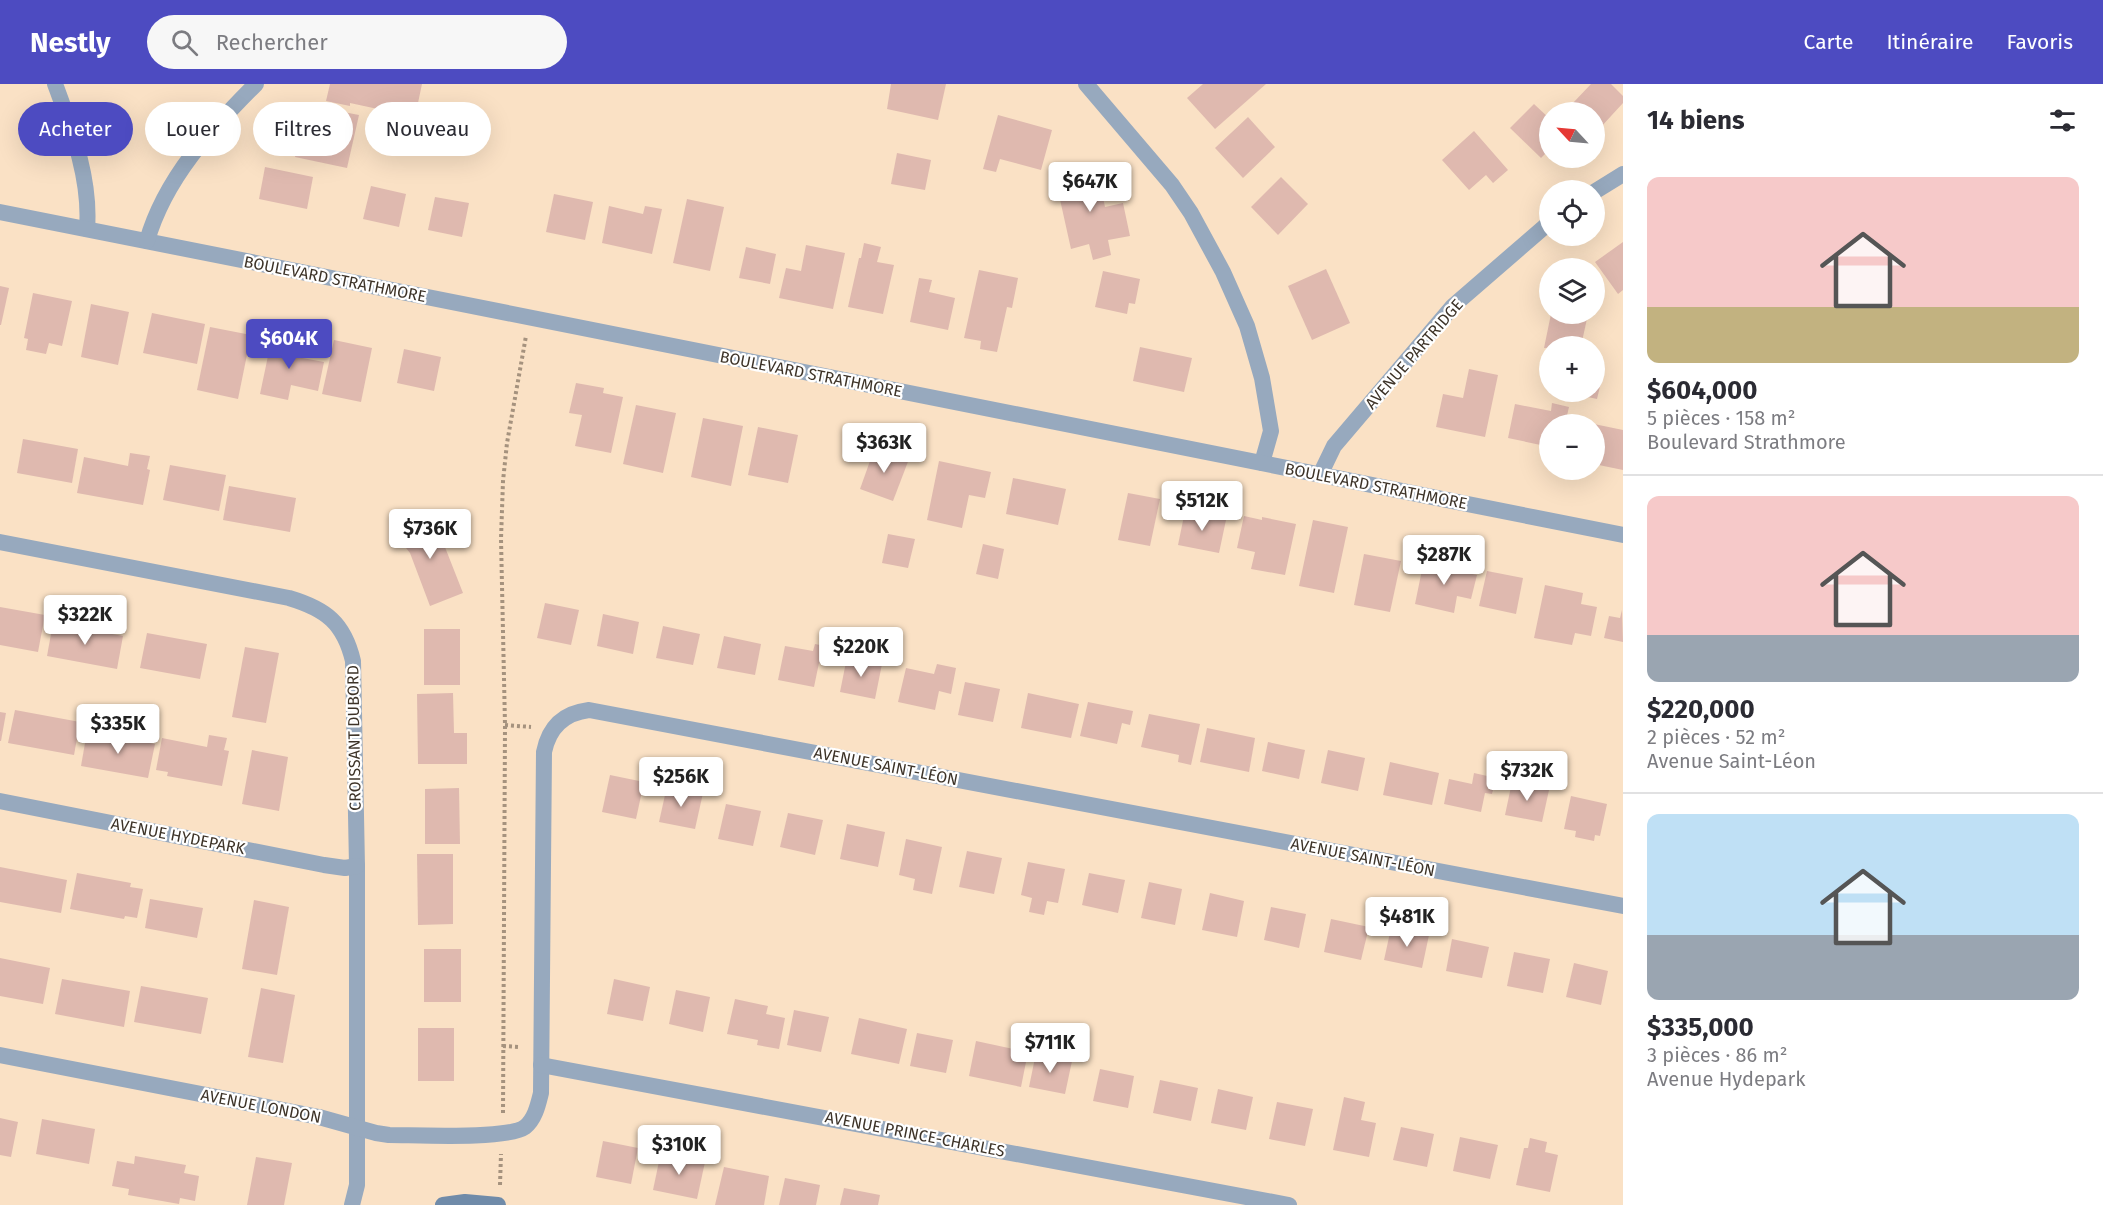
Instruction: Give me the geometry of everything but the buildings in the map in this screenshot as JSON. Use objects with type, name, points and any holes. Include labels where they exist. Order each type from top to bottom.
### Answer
[{"type":"main road","points":[[443,1205],[499,1197]]},
{"type":"street","points":[[55,84],[85,182],[87,229]]},
{"type":"street","points":[[147,241],[155,215],[186,163],[233,106],[256,84]]},
{"type":"street","points":[[1086,84],[1172,185],[1191,213],[1223,272],[1247,326],[1262,378],[1271,431],[1262,463]]},
{"type":"street","points":[[1605,185],[1623,174]]},
{"type":"street","name":"BOULEVARD STRATHMORE","points":[[0,212],[1623,536]]},
{"type":"street","name":"AVENUE PARTRIDGE","points":[[1320,475],[1334,446],[1453,306],[1539,232]]},
{"type":"street","name":"CROISSANT DUBORD","points":[[0,542],[289,598],[303,602],[332,618],[346,638],[353,661],[357,866],[357,1185],[352,1205]]},
{"type":"street","name":"AVENUE SAINT-LÉON","points":[[523,1128],[530,1122],[541,1093],[544,752],[549,737],[558,723],[577,711],[607,712],[1623,906]]},
{"type":"street","name":"AVENUE HYDEPARK","points":[[0,801],[324,865],[345,868],[357,866]]},
{"type":"street","name":"AVENUE LONDON","points":[[0,1055],[319,1116],[356,1128],[389,1135],[489,1134],[512,1132],[523,1128]]},
{"type":"street","name":"AVENUE PRINCE-CHARLES","points":[[541,1065],[1289,1205]]},
{"type":"path","points":[[503,1114],[505,725],[501,593],[503,482],[527,332]]},
{"type":"path","points":[[505,725],[531,727]]},
{"type":"path","points":[[503,1046],[522,1048]]},
{"type":"path","points":[[499,1197],[502,1150]]}]
